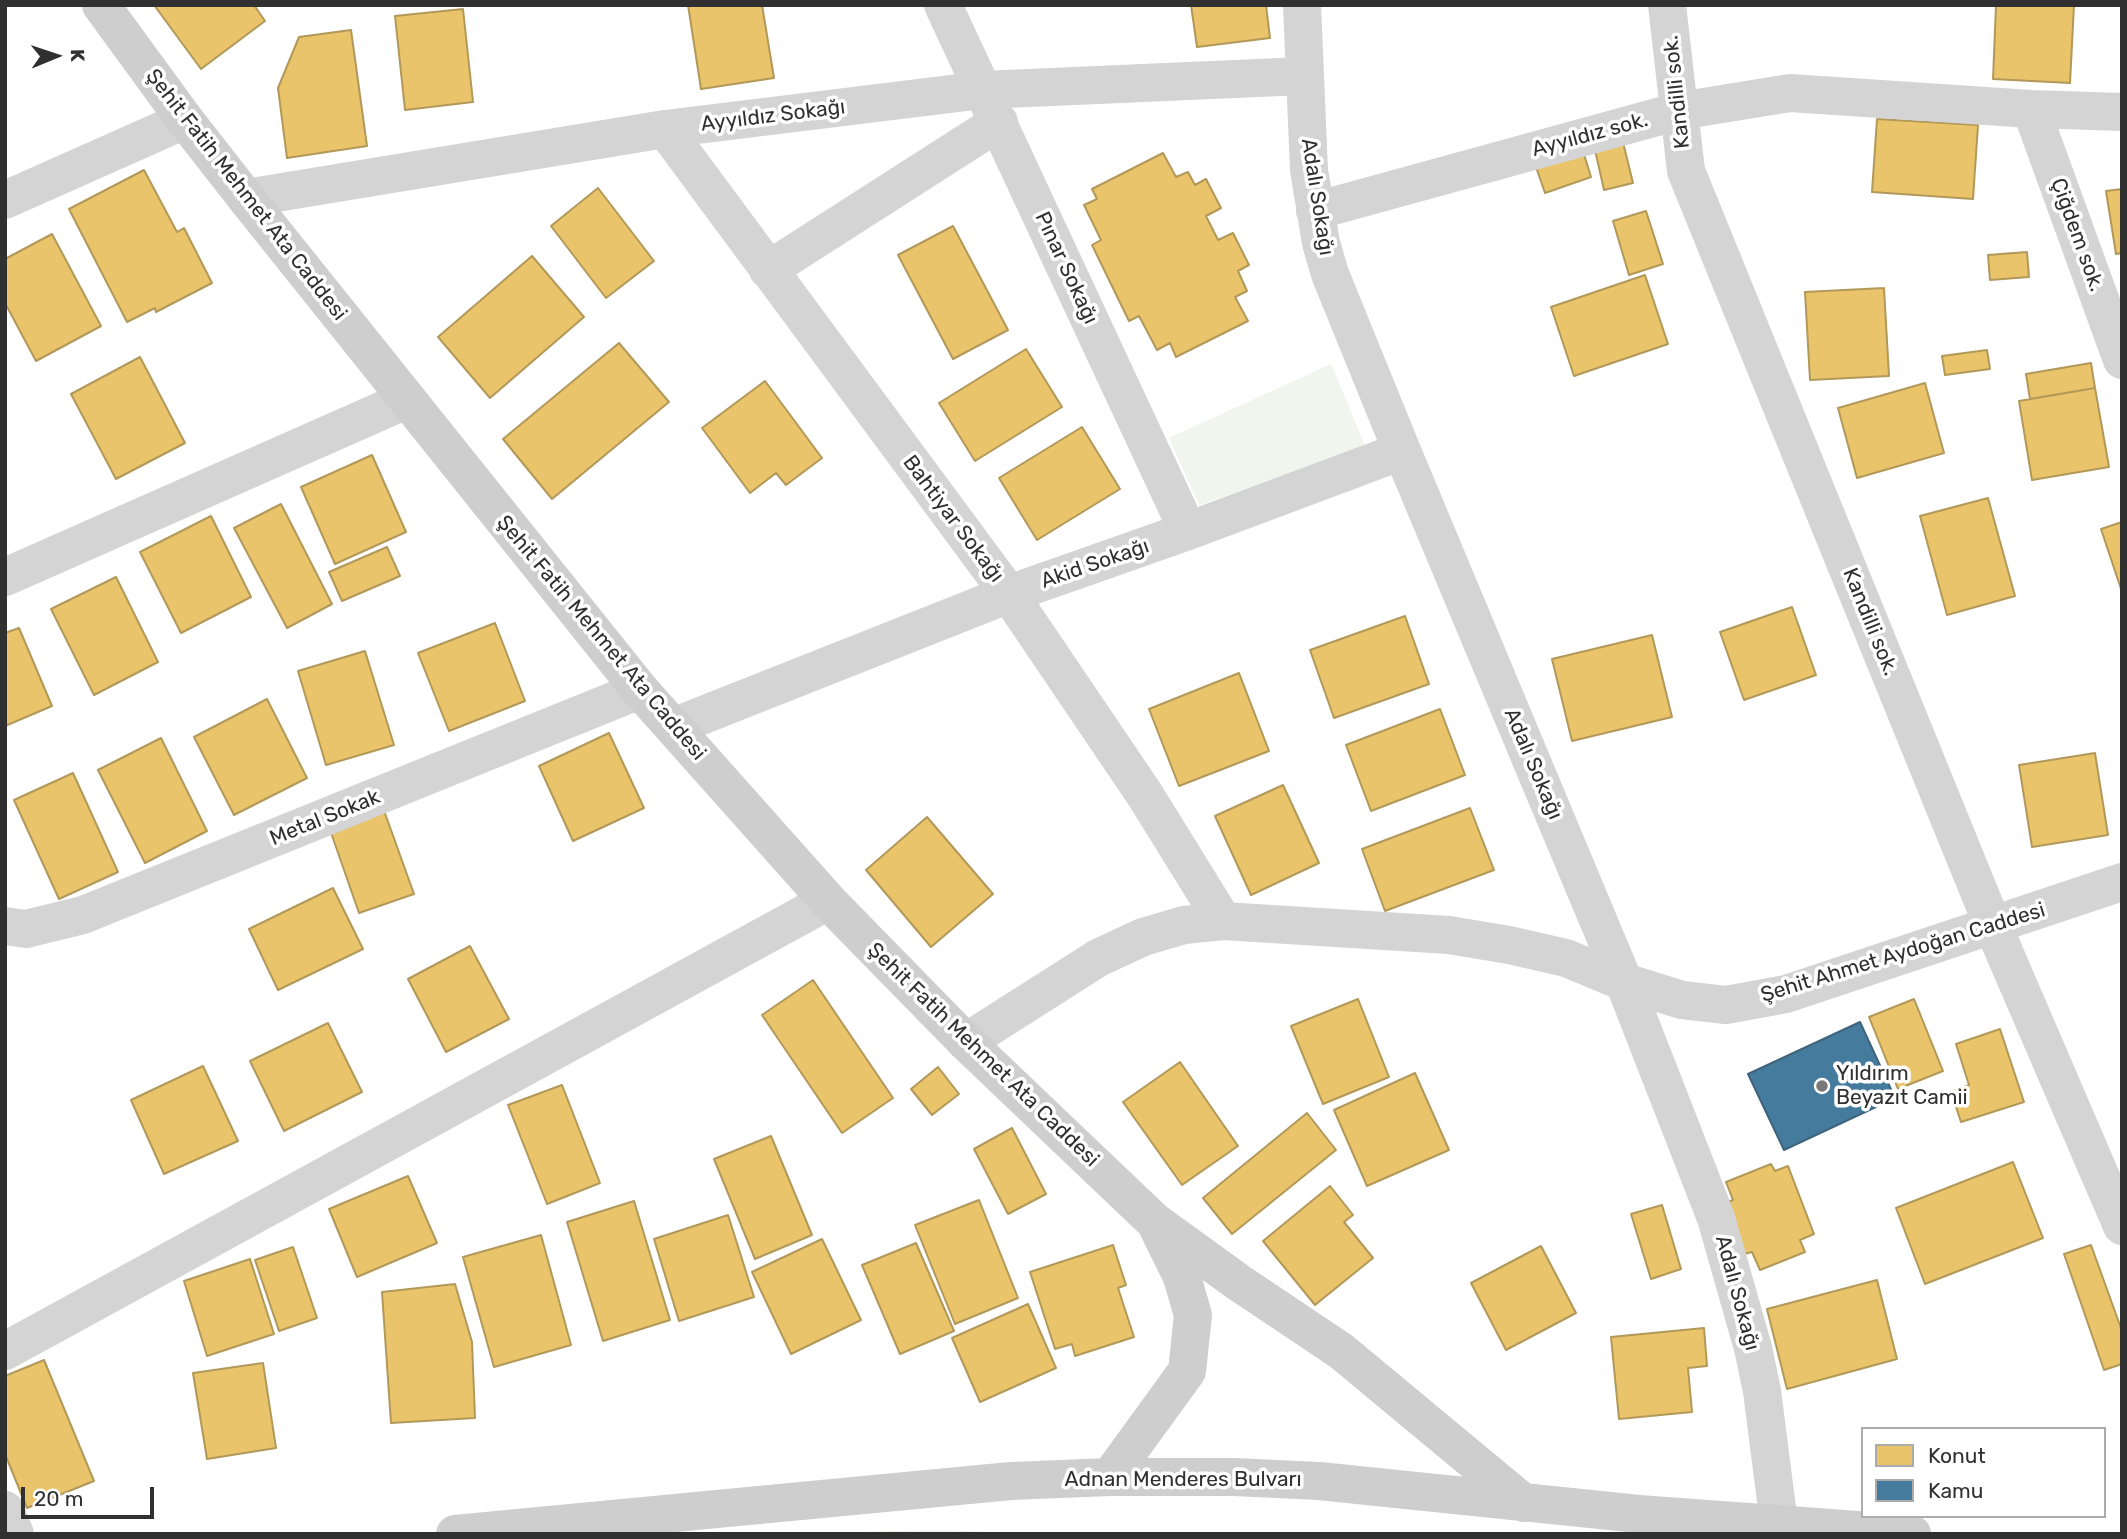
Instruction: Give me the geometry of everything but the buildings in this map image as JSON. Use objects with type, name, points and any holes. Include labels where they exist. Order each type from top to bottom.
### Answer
[{"type":"main road","name":"Şehit Fatih Mehmet Ata Caddesi","points":[[101,5],[246,198],[640,690],[828,901],[966,1042],[1155,1222],[1238,1282],[1341,1350],[1524,1503]]},
{"type":"main road","name":"Şehit Fatih Mehmet Ata Caddesi","points":[[1110,1477],[1187,1371],[1193,1315],[1182,1277],[1155,1222]]},
{"type":"main road","name":"Adnan Menderes Bulvarı","points":[[455,1534],[1011,1481],[1110,1477],[1234,1477],[1319,1481],[1524,1503],[1912,1534]]},
{"type":"street","name":"Pınar Sokağı","points":[[943,5],[1188,531]]},
{"type":"street","name":"Adalı Sokağı","points":[[1302,5],[1309,170],[1315,211],[1330,274],[1625,982],[1716,1218],[1735,1281],[1762,1391],[1779,1524]]},
{"type":"street","name":"Kandilli sok.","points":[[1667,5],[1686,171],[1993,926],[2122,1226]]},
{"type":"street","name":"Ayyıldız Sokağı","points":[[246,198],[665,129],[991,106],[1303,76]]},
{"type":"street","name":"Ayyıldız sok.","points":[[1315,211],[1679,111],[1790,93],[2031,109],[2122,112]]},
{"type":"street","points":[[768,270],[991,106]]},
{"type":"street","name":"Çiğdem sok.","points":[[2031,109],[2122,360]]},
{"type":"street","points":[[5,200],[185,120]]},
{"type":"street","name":"Bahtiyar Sokağı","points":[[665,129],[1009,594],[1145,795],[1223,921]]},
{"type":"street","points":[[5,577],[406,400]]},
{"type":"street","name":"Akid Sokağı","points":[[673,727],[1009,594],[1402,451]]},
{"type":"street","name":"Metal Sokak","points":[[5,926],[26,929],[83,915],[640,690]]},
{"type":"street","name":"Şehit Ahmet Aydoğan Caddesi","points":[[966,1042],[1098,958],[1143,937],[1184,925],[1223,921],[1449,935],[1566,958],[1625,982],[1682,1000],[1726,1005],[1786,993],[2122,882]]},
{"type":"street","points":[[5,1350],[828,901]]},
{"type":"street","points":[[5,1510],[15,1534]]},
{"type":"shaded area","points":[[1331,364],[1366,448],[1199,505],[1169,438]]},
{"type":"shaded area","points":[[941,1530],[1043,1534],[831,1534],[853,1532]]},
{"type":"place","name":"Yıldırım Beyazıt Camii","points":[[1822,1086]]}]
